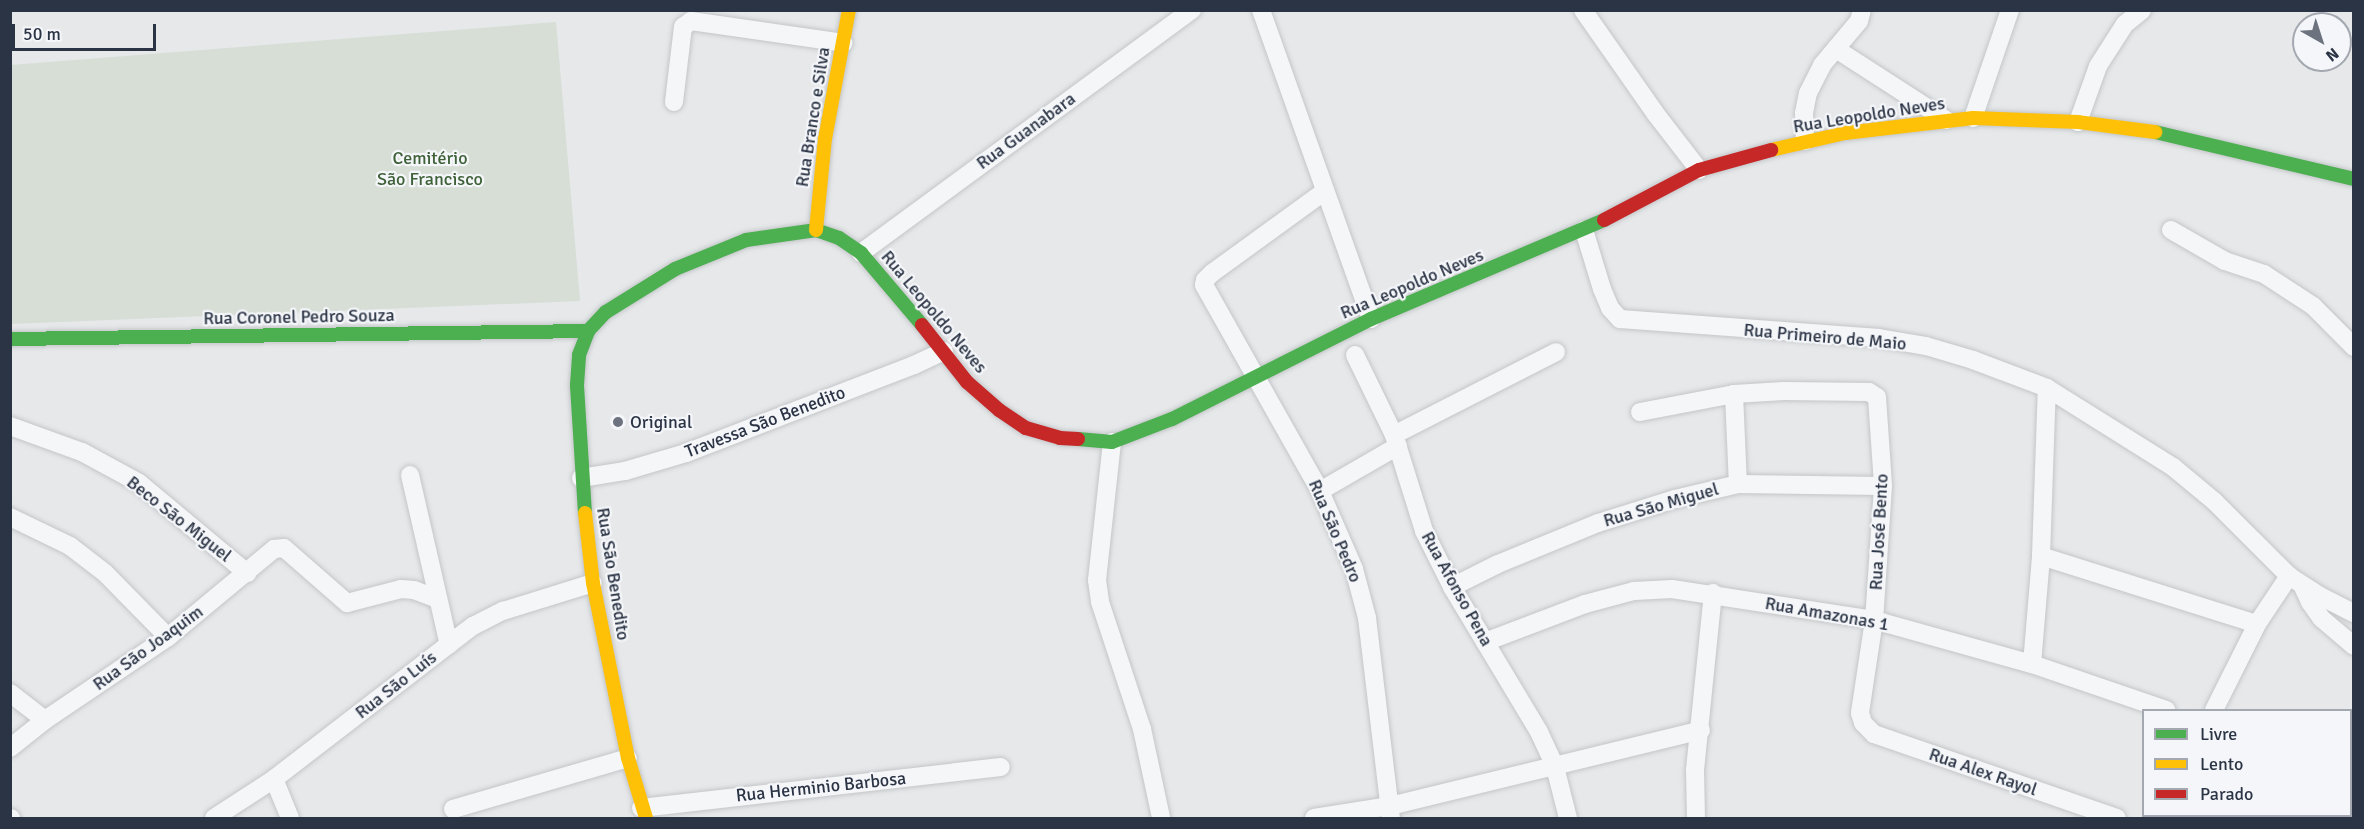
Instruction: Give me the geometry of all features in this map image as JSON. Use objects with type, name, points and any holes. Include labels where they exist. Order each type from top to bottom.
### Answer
[{"type":"street","name":"Rua Branco e Silva","points":[[816,230],[825,139],[849,10]]},
{"type":"street","name":"Rua Guanabara","points":[[861,253],[1192,10]]},
{"type":"street","points":[[1261,10],[1371,319]]},
{"type":"street","points":[[1805,141],[1804,113],[1808,93],[1822,65],[1859,21],[1862,10]]},
{"type":"street","points":[[1973,118],[2010,10]]},
{"type":"street","points":[[2078,122],[2098,66],[2125,24],[2142,10]]},
{"type":"street","points":[[1590,13],[1655,113],[1699,170]]},
{"type":"street","points":[[674,102],[683,27],[691,21],[843,43]]},
{"type":"street","points":[[1836,49],[1946,120]]},
{"type":"street","name":"Rua Leopoldo Neves","points":[[588,331],[606,312],[675,269],[746,240],[816,230],[839,238],[861,253],[944,351],[967,382],[999,410],[1026,428],[1060,438],[1112,442],[1172,419],[1371,319],[1584,230],[1699,170],[1805,141],[1973,118],[2078,122],[2173,134],[2354,179]]},
{"type":"street","name":"Rua São Pedro","points":[[1325,191],[1204,279],[1205,290],[1320,491],[1354,569],[1367,618],[1390,812]]},
{"type":"street","name":"Rua Primeiro de Maio","points":[[1584,230],[1602,289],[1610,308],[1620,319],[1891,340],[1926,346],[1973,360],[2047,388],[2173,467],[2214,501],[2296,581],[2321,618],[2354,646]]},
{"type":"street","points":[[2171,230],[2225,261],[2264,274],[2313,306],[2354,347]]},
{"type":"street","name":"Rua Coronel Pedro Souza","points":[[10,339],[588,331]]},
{"type":"street","name":"Rua São Benedito","points":[[588,331],[579,355],[577,385],[580,478],[593,583],[628,758],[644,813]]},
{"type":"street","name":"Travessa São Benedito","points":[[580,478],[625,471],[686,453],[914,365],[944,351]]},
{"type":"street","points":[[1320,491],[1396,440],[1556,352]]},
{"type":"street","name":"Rua Afonso Pena","points":[[1354,355],[1396,440],[1424,531],[1452,587],[1539,732],[1555,767],[1568,819]]},
{"type":"street","points":[[2032,664],[2041,556],[2047,388]]},
{"type":"street","name":"Rua José Bento","points":[[1734,394],[1784,391],[1869,392],[1880,402],[1883,486],[1874,620],[1860,712]]},
{"type":"street","points":[[1640,412],[1734,394],[1738,484]]},
{"type":"street","name":"Beco São Miguel","points":[[10,426],[82,452],[139,483],[247,573]]},
{"type":"street","points":[[1112,442],[1097,580],[1100,602],[1142,729],[1161,819]]},
{"type":"street","points":[[410,475],[448,645]]},
{"type":"street","name":"Rua São Miguel","points":[[1452,587],[1498,564],[1598,523],[1675,498],[1738,484],[1883,486]]},
{"type":"street","points":[[10,517],[70,546],[105,573],[168,638]]},
{"type":"street","name":"Rua São Joaquim","points":[[10,748],[45,720],[168,638],[274,549],[284,548],[347,603],[401,589],[414,590],[436,599]]},
{"type":"street","points":[[2041,556],[2257,624]]},
{"type":"street","points":[[2215,709],[2257,624],[2296,581]]},
{"type":"street","name":"Rua Primeiro de Maio","points":[[2296,581],[2354,614]]},
{"type":"street","name":"Rua São Luís","points":[[214,819],[274,779],[473,626],[503,611],[593,583]]},
{"type":"street","name":"Rua Amazonas 1","points":[[1485,642],[1585,604],[1635,591],[1672,589],[1713,593],[1874,620],[2032,664],[2160,709]]},
{"type":"street","points":[[1696,819],[1695,770],[1701,730],[1713,593]]},
{"type":"street","points":[[10,693],[45,720]]},
{"type":"street","name":"Rua Alex Rayol","points":[[1860,712],[1863,723],[1874,734],[2117,819]]},
{"type":"street","points":[[1314,819],[1390,812],[1701,730]]},
{"type":"street","points":[[453,809],[628,758]]},
{"type":"street","name":"Rua Herminio Barbosa","points":[[644,813],[1001,767]]},
{"type":"street","points":[[274,779],[290,819]]},
{"type":"green space","name":"Cemitério São Francisco","points":[[556,22],[580,301],[11,324],[11,65]]},
{"type":"traffic: fast","points":[[2155,132],[2354,179]]},
{"type":"traffic: fast","points":[[1078,439],[1112,442],[1172,419],[1371,319],[1604,220]]},
{"type":"traffic: fast","points":[[585,513],[577,385],[579,355],[588,331],[606,312],[675,269],[746,240],[816,230],[839,238],[861,253],[922,325]]},
{"type":"traffic: fast","points":[[10,339],[588,331]]},
{"type":"traffic: slow","points":[[816,230],[825,139],[849,10]]},
{"type":"traffic: slow","points":[[1771,150],[1845,133],[1973,118],[2078,122],[2155,132]]},
{"type":"traffic: slow","points":[[585,513],[593,583],[628,758],[646,818]]},
{"type":"traffic: jam","points":[[1604,220],[1699,170],[1771,150]]},
{"type":"traffic: jam","points":[[922,325],[967,382],[999,410],[1026,428],[1060,438],[1078,439]]},
{"type":"place","name":"Original","points":[[618,422]]}]
